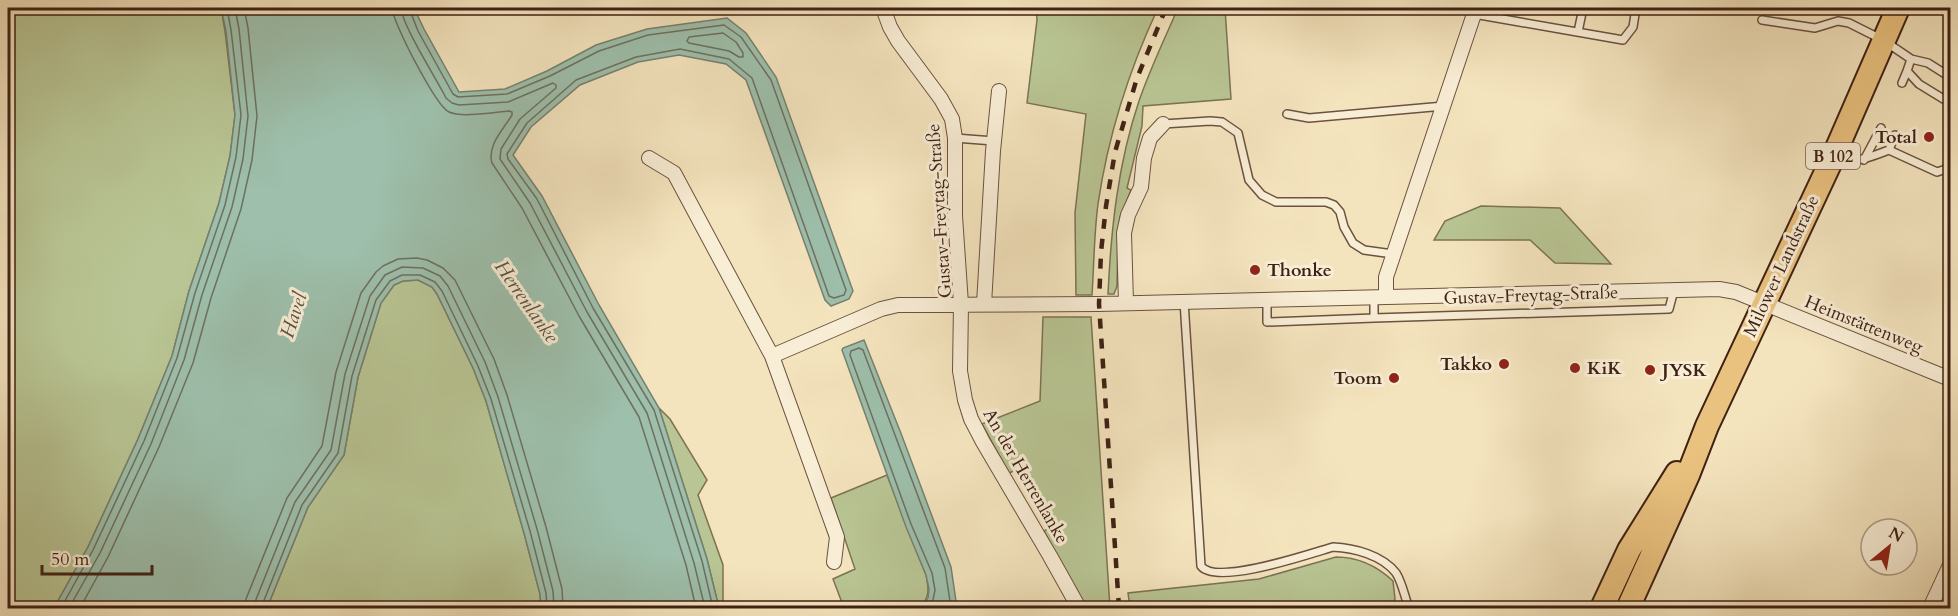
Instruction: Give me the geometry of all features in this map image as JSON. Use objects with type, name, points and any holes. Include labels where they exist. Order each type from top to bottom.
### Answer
[{"type":"main road","name":"Milower Landstraße","points":[[1628,609],[1679,496],[1707,426],[1834,155],[1899,8]]},
{"type":"main road","name":"Milower Landstraße","points":[[1602,609],[1629,550],[1707,426]]},
{"type":"street","name":"Gustav-Freytag-Straße","points":[[883,8],[898,41],[948,109],[952,119],[955,138],[955,216],[961,304],[1126,303],[1719,289],[1736,292],[1763,303]]},
{"type":"street","points":[[1380,296],[1475,10]]},
{"type":"street","points":[[984,304],[999,91]]},
{"type":"street","points":[[1126,303],[1124,233],[1128,215],[1141,187],[1144,158],[1150,138],[1163,124]]},
{"type":"street","points":[[649,158],[674,173],[772,356],[837,537],[834,562]]},
{"type":"street","name":"Heimstättenweg","points":[[1763,303],[1950,379]]},
{"type":"street","points":[[772,356],[881,309],[898,305],[961,304]]},
{"type":"street","name":"An der Herrenlanke","points":[[961,304],[960,370],[971,419],[1079,609]]},
{"type":"street","points":[[1930,609],[1950,565]]},
{"type":"lane","points":[[1578,32],[1583,8]]},
{"type":"lane","points":[[1475,10],[1623,40],[1633,27],[1636,8]]},
{"type":"lane","points":[[1762,20],[1815,28],[1838,21],[1849,23],[1883,40],[1911,58],[1928,63],[1950,77]]},
{"type":"lane","points":[[1902,83],[1911,58]]},
{"type":"lane","points":[[1907,71],[1918,87],[1950,104]]},
{"type":"lane","points":[[1287,114],[1310,118],[1444,106]]},
{"type":"lane","points":[[1163,124],[1222,122],[1238,133],[1249,180],[1262,195],[1276,202],[1326,202],[1334,205],[1340,212],[1344,227],[1353,243],[1364,250],[1393,254]]},
{"type":"lane","points":[[1864,160],[1881,128]]},
{"type":"lane","points":[[1834,155],[1845,160],[1864,160],[1889,150],[1895,135]]},
{"type":"lane","points":[[955,138],[994,141]]},
{"type":"lane","points":[[1889,150],[1937,172],[1946,169],[1950,159]]},
{"type":"lane","name":"Gustav-Freytag-Straße","points":[[1267,300],[1267,322],[1669,309],[1674,290]]},
{"type":"lane","points":[[1374,318],[1380,296]]},
{"type":"lane","points":[[1184,301],[1201,567],[1204,571],[1211,573],[1233,573],[1333,547],[1346,548],[1367,554],[1387,564],[1397,575],[1409,609]]},
{"type":"shaded area","points":[[8,8],[221,8],[235,115],[230,156],[219,203],[189,291],[172,356],[138,439],[88,547],[54,608],[8,608]]},
{"type":"shaded area","points":[[1036,8],[1158,8],[1129,79],[1102,179],[1095,238],[1092,295],[1076,295],[1075,213],[1086,114],[1027,103],[1037,20]]},
{"type":"shaded area","points":[[1178,8],[1225,8],[1231,99],[1143,106],[1142,126],[1127,188],[1131,190],[1120,217],[1117,286],[1114,294],[1108,294],[1111,245],[1126,148],[1143,89]]},
{"type":"shaded area","points":[[1481,206],[1560,208],[1611,264],[1555,263],[1530,240],[1434,240],[1445,221]]},
{"type":"shaded area","points":[[418,280],[432,287],[437,294],[473,368],[486,401],[524,533],[540,594],[541,608],[267,608],[308,507],[344,455],[358,377],[381,303],[394,285],[403,281]]},
{"type":"shaded area","points":[[1043,317],[1091,317],[1110,608],[1085,608],[1044,531],[1051,527],[1016,470],[1009,473],[982,424],[1040,401]]},
{"type":"shaded area","points":[[659,408],[670,419],[707,480],[698,495],[723,565],[723,608],[719,608],[707,559]]},
{"type":"shaded area","points":[[887,475],[926,575],[927,597],[919,608],[844,608],[833,579],[855,569],[831,498]]},
{"type":"shaded area","points":[[1336,557],[1367,563],[1393,581],[1395,599],[1390,608],[1130,608],[1128,593],[1259,579]]},
{"type":"water","points":[[221,8],[414,8],[459,92],[505,89],[547,71],[596,45],[647,29],[727,18],[746,33],[776,77],[853,291],[849,299],[831,306],[825,300],[746,80],[726,64],[679,55],[638,62],[580,85],[531,127],[513,155],[542,196],[599,305],[659,408],[707,559],[719,608],[541,608],[540,594],[524,533],[486,401],[473,368],[437,294],[432,287],[418,280],[403,281],[394,285],[381,303],[358,377],[344,455],[308,507],[267,608],[54,608],[88,547],[138,439],[172,356],[189,291],[219,203],[230,156],[235,115],[226,31]]},
{"type":"water","points":[[864,340],[951,567],[957,608],[919,608],[928,598],[926,575],[906,527],[842,350]]},
{"type":"railway","points":[[1119,608],[1099,304],[1101,252],[1115,152],[1137,78],[1166,8]]},
{"type":"place","name":"Total","points":[[1929,137]]},
{"type":"place","name":"Thonke","points":[[1255,270]]},
{"type":"place","name":"Takko","points":[[1504,364]]},
{"type":"place","name":"KiK","points":[[1575,368]]},
{"type":"place","name":"JYSK","points":[[1650,370]]},
{"type":"place","name":"Toom","points":[[1394,378]]},
{"type":"water label","name":"Herrenlanke","points":[[527,301]]},
{"type":"water label","name":"Havel","points":[[293,315]]}]
